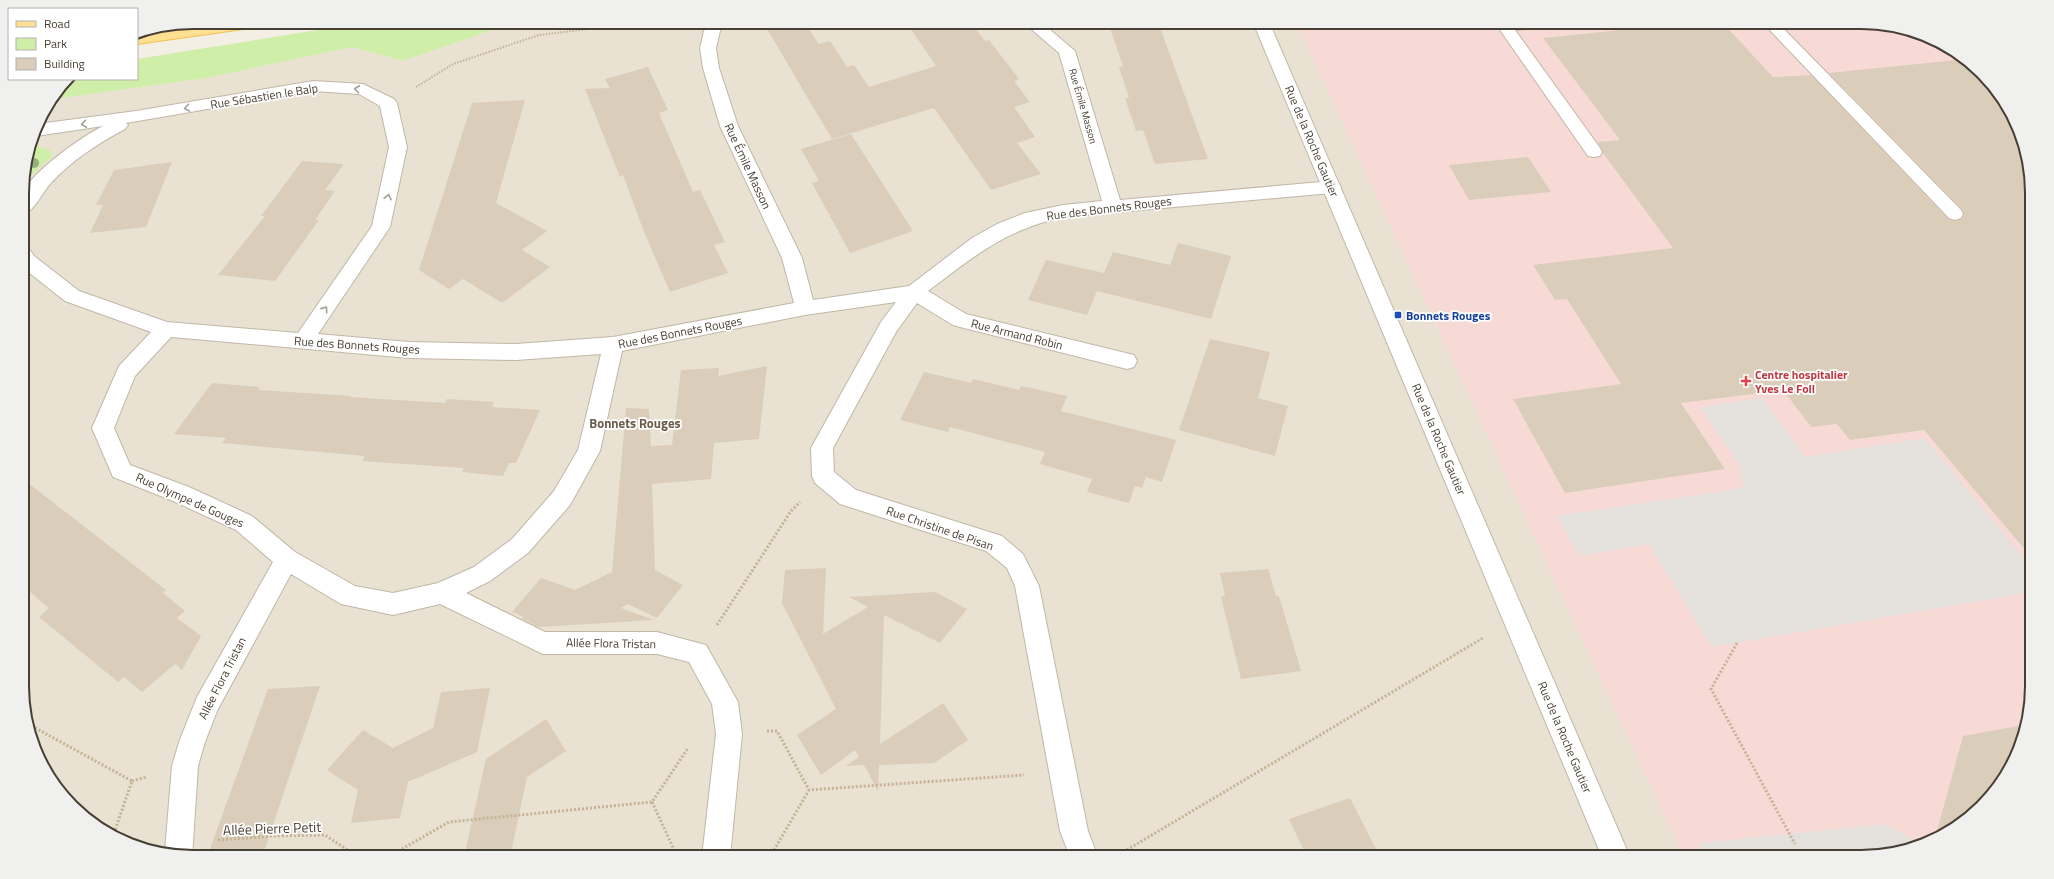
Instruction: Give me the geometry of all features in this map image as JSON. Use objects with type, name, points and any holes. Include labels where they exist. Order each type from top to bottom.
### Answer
[{"type":"main road","points":[[138,39],[208,29]]},
{"type":"street","name":"Rue Émile Masson","points":[[714,29],[708,48],[711,68],[724,112],[729,126],[792,258],[805,308]]},
{"type":"street","name":"Rue Émile Masson","points":[[1040,29],[1067,51],[1112,206]]},
{"type":"street","name":"Rue de la Roche Gautier","points":[[1263,29],[1332,187],[1613,850]]},
{"type":"street","name":"Rue Sébastien le Balp","points":[[136,116],[313,86],[363,89],[388,103]]},
{"type":"street","points":[[303,341],[381,228],[398,146],[388,103]]},
{"type":"street","points":[[41,129],[136,116]]},
{"type":"street","points":[[29,197],[62,160],[93,138],[136,116]]},
{"type":"street","name":"Rue des Bonnets Rouges","points":[[29,263],[72,296],[166,329],[409,350],[516,352],[613,345],[805,308],[914,292],[979,243],[1004,229],[1032,218],[1063,211],[1332,187]]},
{"type":"street","points":[[823,476],[822,448],[888,327],[914,292]]},
{"type":"street","name":"Rue Armand Robin","points":[[914,292],[960,320],[1127,361]]},
{"type":"street","name":"Rue Olympe de Gouges","points":[[166,329],[126,372],[103,428],[121,471],[181,494],[244,523],[287,559],[350,596],[393,604],[442,593],[482,574],[520,546],[562,498],[589,451],[613,345]]},
{"type":"street","name":"Rue Christine de Pisan","points":[[823,476],[848,497],[994,544],[1015,561],[1026,586],[1074,831],[1081,850]]},
{"type":"street","name":"Allée Flora Tristan","points":[[179,848],[185,766],[195,735],[206,706],[287,559]]},
{"type":"street","name":"Allée Flora Tristan","points":[[442,593],[543,643],[657,643],[697,653]]},
{"type":"street","points":[[697,653],[725,702],[729,734],[717,850]]},
{"type":"lane","points":[[1504,29],[1594,152]]},
{"type":"lane","points":[[1776,29],[1955,214]]},
{"type":"path","points":[[388,103],[453,64],[539,35],[588,29]]},
{"type":"path","points":[[697,653],[728,610],[791,511],[823,476]]},
{"type":"path","points":[[1128,850],[1515,619]]},
{"type":"path","points":[[1737,643],[1711,689],[1795,844]]},
{"type":"path","points":[[35,728],[132,781],[116,830]]},
{"type":"path","points":[[774,850],[809,790]]},
{"type":"path","points":[[652,802],[674,850]]},
{"type":"path","name":"Allée Pierre Petit","points":[[179,848],[271,836],[325,835],[348,850]]},
{"type":"shaded area","points":[[495,29],[1299,29],[1681,850],[182,850],[161,847],[130,838],[111,828],[93,816],[77,802],[63,786],[41,749],[30,707],[29,182],[32,161],[41,130],[60,98],[206,78],[352,47],[403,61]]},
{"type":"shaded area","name":"Centre hospitalier Yves Le Foll","points":[[1299,29],[1872,29],[1893,32],[1924,41],[1961,63],[1977,77],[1991,93],[2003,111],[2013,130],[2022,161],[2025,182],[2025,697],[2022,718],[2013,749],[1991,786],[1977,802],[1961,816],[1943,828],[1924,838],[1893,847],[1872,850],[1681,850]]},
{"type":"shaded area","points":[[1762,398],[1805,457],[1925,438],[2025,559],[2025,593],[1712,647],[1649,544],[1579,556],[1557,516],[1744,488],[1739,464],[1700,407]]},
{"type":"shaded area","points":[[1886,824],[1915,841],[1893,847],[1872,850],[1704,850],[1700,843]]},
{"type":"green space","points":[[324,29],[495,29],[403,61],[352,47],[206,78],[60,98],[74,80],[138,80],[138,59]]},
{"type":"green space","points":[[36,146],[50,150],[52,157],[38,168],[29,178],[32,161]]},
{"type":"building","points":[[767,29],[809,29],[819,44],[830,41],[847,67],[854,65],[869,87],[936,66],[911,29],[976,29],[985,41],[989,40],[1019,79],[1014,81],[1030,102],[1014,107],[1035,137],[1017,143],[1041,174],[991,190],[934,108],[832,139]]},
{"type":"building","points":[[1110,29],[1161,29],[1208,159],[1155,164],[1143,130],[1136,131],[1125,98],[1129,98],[1119,67],[1123,66]]},
{"type":"building","points":[[1630,29],[1728,29],[1773,77],[1811,75],[1948,219],[1955,221],[1962,219],[1964,213],[1962,209],[1829,73],[1957,60],[1977,77],[1991,93],[2013,130],[2024,172],[2025,550],[1924,430],[1850,440],[1837,424],[1811,427],[1783,390],[1681,403],[1725,469],[1565,493],[1513,399],[1621,384],[1567,299],[1555,300],[1533,265],[1673,248],[1603,153],[1598,142],[1620,140],[1543,38]]},
{"type":"building","points":[[648,67],[668,110],[659,113],[693,192],[700,190],[725,242],[714,245],[728,273],[670,292],[644,232],[623,175],[620,177],[585,89],[610,88],[605,79]]},
{"type":"building","points":[[525,100],[496,203],[547,231],[522,250],[550,267],[502,303],[463,279],[449,289],[419,270],[472,103]]},
{"type":"building","points":[[851,134],[913,231],[850,253],[812,183],[819,181],[801,149]]},
{"type":"building","points":[[1528,157],[1551,192],[1469,200],[1449,165]]},
{"type":"building","points":[[302,161],[344,164],[325,190],[335,191],[315,220],[319,220],[275,281],[218,275],[265,216],[261,216]]},
{"type":"building","points":[[172,162],[146,227],[90,233],[103,205],[96,205],[114,170]]},
{"type":"building","points":[[1178,243],[1231,256],[1211,319],[1097,291],[1087,315],[1028,300],[1046,260],[1104,273],[1113,252],[1170,265]]},
{"type":"building","points":[[1210,339],[1270,352],[1258,398],[1288,406],[1275,456],[1179,430]]},
{"type":"building","points":[[767,366],[759,439],[714,443],[711,479],[652,484],[655,570],[683,585],[657,618],[628,604],[621,608],[654,620],[538,627],[521,618],[524,617],[512,612],[541,578],[575,590],[612,572],[626,408],[649,409],[651,446],[672,445],[681,370],[719,368],[718,376]]},
{"type":"building","points":[[924,372],[971,383],[973,379],[1019,390],[1021,386],[1067,396],[1061,411],[1176,440],[1162,482],[1146,477],[1142,488],[1135,486],[1129,503],[1087,492],[1092,479],[1040,464],[1045,452],[950,427],[948,432],[900,420]]},
{"type":"building","points":[[212,383],[260,387],[258,390],[351,396],[350,397],[445,403],[447,399],[494,402],[492,407],[540,410],[516,463],[509,463],[503,476],[462,472],[464,468],[362,461],[365,456],[222,443],[226,438],[174,434]]},
{"type":"building","points":[[29,484],[166,590],[163,593],[185,611],[177,618],[201,636],[182,670],[175,664],[142,692],[124,677],[118,682],[39,617],[49,608],[29,591]]},
{"type":"building","points":[[826,568],[823,634],[868,607],[849,597],[935,592],[967,609],[940,643],[884,615],[880,744],[943,703],[968,740],[934,763],[879,765],[878,791],[864,765],[846,766],[859,757],[855,750],[821,775],[797,735],[836,709],[782,603],[785,570]]},
{"type":"building","points":[[1268,569],[1276,596],[1279,596],[1301,671],[1241,679],[1221,597],[1225,596],[1220,573]]},
{"type":"building","points":[[320,686],[264,850],[210,850],[268,689]]},
{"type":"building","points":[[490,688],[477,752],[408,782],[400,818],[351,823],[358,790],[327,770],[363,730],[393,748],[433,728],[441,692]]},
{"type":"building","points":[[546,719],[566,751],[527,777],[511,850],[466,850],[486,759]]},
{"type":"building","points":[[2020,726],[2013,749],[1991,786],[1977,802],[1961,816],[1937,831],[1963,736]]},
{"type":"building","points":[[1350,798],[1376,850],[1304,850],[1289,819]]},
{"type":"place","name":"Bonnets Rouges","points":[[1398,315]]},
{"type":"place","name":"Centre hospitalier Yves Le Foll","points":[[1746,381]]},
{"type":"district","name":"Bonnets Rouges","points":[[635,423]]}]
